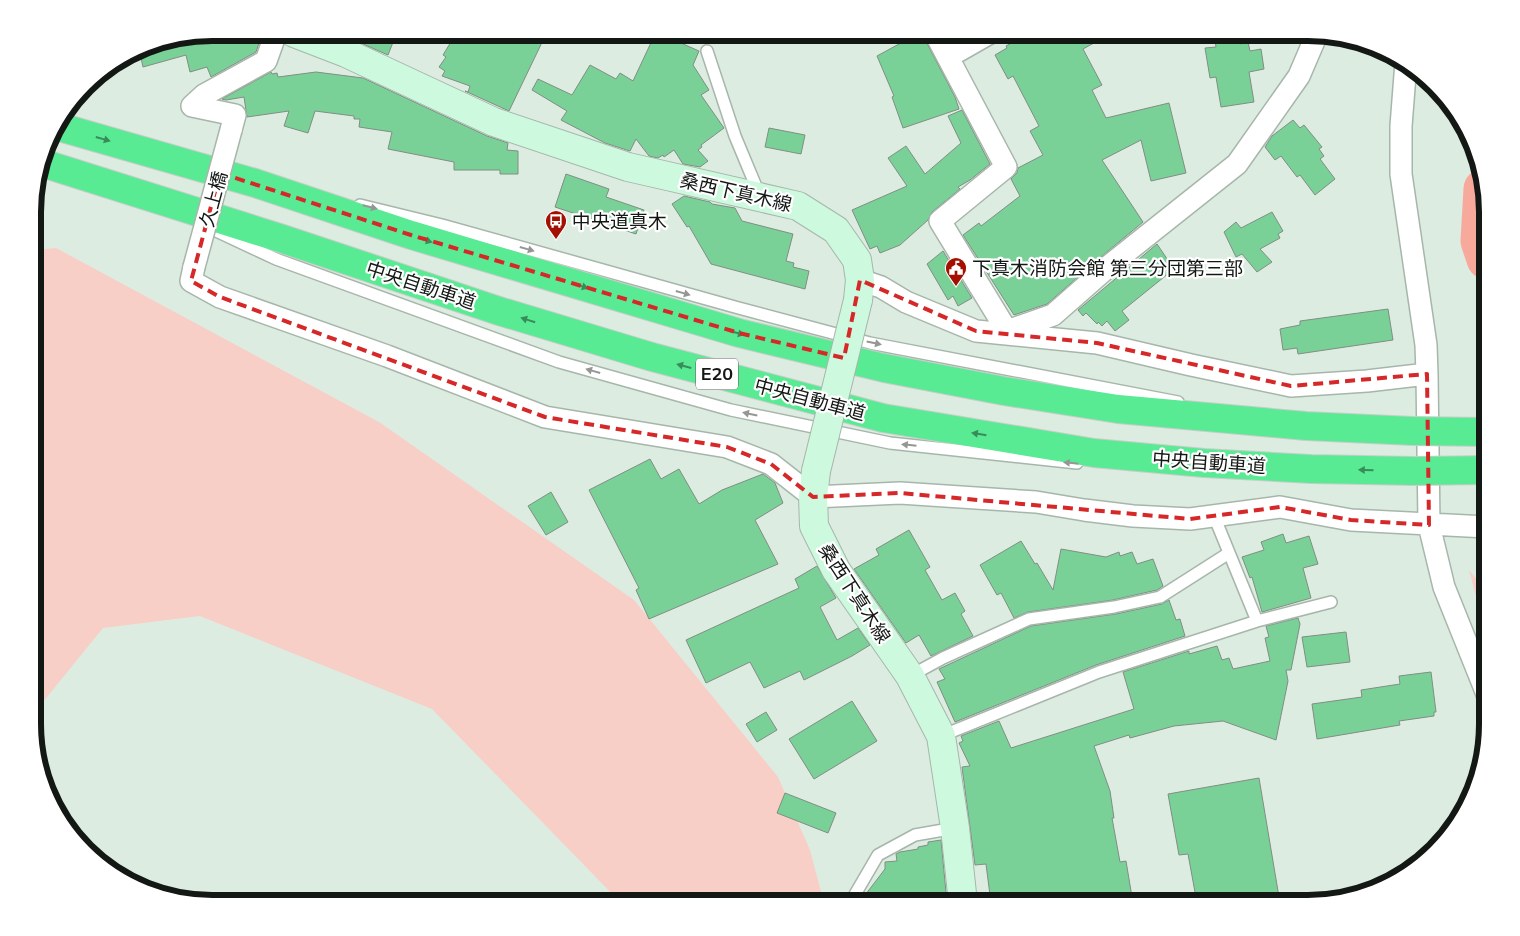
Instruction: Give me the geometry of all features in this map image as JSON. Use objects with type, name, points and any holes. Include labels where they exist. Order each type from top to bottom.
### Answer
[{"type":"highway","name":"E20","points":[[63,128],[255,182],[411,235],[739,333],[884,368],[1004,391],[1118,409],[1306,426],[1478,432]]},
{"type":"highway","name":"中央自動車道","points":[[48,165],[499,311],[652,357],[883,418],[1094,453],[1311,469],[1478,470]]},
{"type":"main road","name":"桑西下真木線","points":[[316,41],[494,122],[628,167],[798,206],[836,230],[857,260],[859,290],[814,484],[814,526],[836,570],[910,676],[942,736],[962,894]]},
{"type":"street","name":"久上橋","points":[[273,41],[266,60],[204,95],[192,106],[235,115],[191,281],[220,297],[378,353],[545,417],[727,446],[814,484]]},
{"type":"street","points":[[940,41],[1006,166],[940,221],[1003,332]]},
{"type":"street","points":[[948,57],[975,41]]},
{"type":"street","points":[[1003,332],[1053,316],[1110,265],[1237,164],[1299,76],[1314,42]]},
{"type":"street","points":[[1405,72],[1400,126],[1402,174],[1426,345],[1429,525],[1444,587],[1478,675]]},
{"type":"street","points":[[859,290],[881,287],[906,302],[976,331],[1003,332],[1097,343],[1291,386],[1367,381],[1427,374]]},
{"type":"street","points":[[814,484],[900,493],[1036,502],[1066,508],[1133,516],[1190,519],[1280,507],[1351,520],[1478,527]]},
{"type":"lane","points":[[707,51],[735,136],[761,198]]},
{"type":"lane","points":[[137,193],[276,259],[568,364],[731,410],[890,443],[1085,464]]},
{"type":"lane","points":[[1204,475],[1311,469]]},
{"type":"lane","points":[[1214,516],[1257,621]]},
{"type":"lane","points":[[910,676],[943,658],[1029,619],[1114,607],[1160,597],[1229,553]]},
{"type":"lane","points":[[942,736],[1099,672],[1257,621],[1331,602]]},
{"type":"lane","points":[[855,894],[878,855],[916,835],[955,828]]},
{"type":"highlighted area","points":[[220,173],[411,235],[739,333],[844,358],[860,280],[976,331],[1097,343],[1291,386],[1427,374],[1429,525],[1351,520],[1280,507],[1190,519],[900,493],[813,497],[771,464],[727,447],[545,417],[220,297],[191,281]]},
{"type":"shaded area","points":[[56,248],[379,422],[634,600],[778,777],[810,850],[822,894],[613,895],[432,709],[200,616],[103,628],[41,704],[41,249]]},
{"type":"shaded area","points":[[1469,570],[1478,581],[1478,604]]},
{"type":"building","points":[[212,41],[260,41],[256,52],[211,77],[207,67],[190,72],[186,55],[143,67],[141,57],[168,47]]},
{"type":"building","points":[[356,41],[393,41],[388,55]]},
{"type":"building","points":[[452,41],[543,41],[509,111],[465,91],[468,92],[470,86],[442,76],[445,71],[439,67],[446,57],[443,55]]},
{"type":"building","points":[[652,41],[676,41],[699,51],[693,65],[709,90],[701,95],[724,128],[701,145],[702,147],[698,150],[708,161],[700,167],[683,164],[674,150],[664,157],[663,155],[658,158],[649,156],[636,139],[630,151],[605,143],[561,120],[567,111],[532,90],[538,79],[572,95],[590,65],[616,79],[620,73],[633,81]]},
{"type":"building","points":[[904,41],[926,41],[955,97],[959,109],[903,128],[892,97],[894,96],[877,56]]},
{"type":"building","points":[[1015,41],[1098,41],[1083,49],[1102,85],[1092,90],[1106,118],[1169,103],[1186,173],[1151,181],[1141,140],[1102,160],[1143,222],[1047,304],[1014,315],[963,235],[979,223],[981,226],[1020,196],[1011,179],[1017,173],[1018,168],[1043,155],[1030,131],[1039,126],[1013,76],[1008,79],[995,55],[1007,48],[1006,46]]},
{"type":"building","points":[[1215,41],[1240,41],[1240,44],[1248,42],[1250,51],[1261,49],[1264,69],[1249,72],[1254,102],[1221,107],[1216,77],[1210,78],[1205,48],[1216,47]]},
{"type":"building","points":[[271,72],[272,74],[277,73],[278,77],[316,72],[363,78],[487,136],[508,143],[507,150],[518,151],[518,174],[500,174],[500,170],[454,170],[454,162],[388,149],[392,132],[359,127],[360,119],[354,119],[354,116],[315,111],[308,133],[284,126],[289,111],[247,117],[244,97],[222,99]]},
{"type":"building","points":[[962,110],[990,164],[958,187],[960,189],[932,212],[928,220],[900,245],[880,253],[877,246],[870,249],[852,210],[907,186],[888,158],[906,146],[925,174],[961,143],[948,116]]},
{"type":"building","points":[[1293,120],[1300,128],[1304,125],[1322,147],[1319,149],[1324,156],[1320,159],[1335,179],[1315,195],[1300,175],[1297,177],[1281,156],[1275,160],[1265,147],[1272,136]]},
{"type":"building","points":[[769,128],[805,135],[801,154],[765,147]]},
{"type":"building","points":[[566,174],[609,189],[606,197],[644,210],[636,234],[555,207]]},
{"type":"building","points":[[684,196],[735,208],[742,221],[793,234],[786,261],[794,263],[793,267],[809,271],[805,289],[711,264],[689,226],[687,227],[672,204]]},
{"type":"building","points":[[1272,212],[1283,231],[1278,234],[1280,238],[1260,249],[1272,262],[1257,272],[1242,254],[1236,257],[1224,232],[1236,222],[1241,228]]},
{"type":"building","points":[[1157,244],[1174,269],[1122,311],[1129,320],[1115,331],[1107,321],[1102,326],[1098,322],[1097,324],[1086,313],[1083,316],[1078,310]]},
{"type":"building","name":"下真木消防会館 第三分団第三部","points":[[943,251],[972,298],[958,306],[953,296],[948,300],[927,264]]},
{"type":"building","points":[[1388,309],[1393,340],[1298,354],[1297,348],[1283,350],[1280,329],[1300,325],[1300,321]]},
{"type":"building","points":[[650,459],[661,479],[679,469],[699,504],[722,490],[763,474],[775,483],[783,503],[755,520],[778,564],[649,619],[636,590],[639,588],[589,490]]},
{"type":"building","points":[[551,492],[568,522],[546,535],[528,506]]},
{"type":"building","points":[[909,530],[930,567],[925,570],[942,600],[955,593],[965,611],[961,614],[973,636],[931,656],[919,635],[906,643],[854,569],[879,555],[876,549]]},
{"type":"building","points":[[1283,534],[1286,543],[1309,536],[1318,564],[1303,568],[1311,598],[1262,612],[1252,577],[1250,578],[1242,557],[1264,550],[1261,542]]},
{"type":"building","points":[[1021,541],[1053,590],[1061,549],[1106,557],[1119,552],[1120,556],[1132,552],[1137,564],[1153,559],[1163,586],[1157,590],[1113,600],[1028,612],[1014,618],[1001,593],[997,595],[980,565]]},
{"type":"building","points":[[817,566],[836,598],[820,607],[837,640],[858,628],[870,645],[804,680],[800,671],[764,688],[750,662],[706,683],[686,640],[799,588],[795,579]]},
{"type":"building","points":[[1169,600],[1176,620],[1180,619],[1185,636],[1096,665],[955,722],[937,682],[945,679],[939,669],[1031,626],[1116,614],[1162,604]]},
{"type":"building","points":[[1298,618],[1300,624],[1291,670],[1286,670],[1288,681],[1276,740],[1223,721],[1174,726],[1130,738],[1129,735],[1094,746],[1110,791],[1114,818],[1112,818],[1120,862],[1126,861],[1132,894],[990,894],[986,864],[975,865],[962,767],[970,766],[959,743],[963,741],[961,736],[999,721],[1011,748],[1134,709],[1123,672],[1189,651],[1189,654],[1217,646],[1222,660],[1229,658],[1233,669],[1270,661],[1265,638],[1269,637],[1266,626]]},
{"type":"building","points":[[1346,632],[1350,662],[1307,667],[1302,637]]},
{"type":"building","points":[[1431,672],[1436,712],[1434,712],[1434,716],[1399,721],[1400,725],[1317,739],[1312,704],[1362,697],[1361,690],[1400,684],[1399,676]]},
{"type":"building","points":[[852,701],[877,741],[814,779],[789,739]]},
{"type":"building","points":[[766,712],[777,730],[757,742],[746,724]]},
{"type":"building","points":[[1259,778],[1278,894],[1195,894],[1188,854],[1179,855],[1168,794]]},
{"type":"building","points":[[785,793],[836,813],[828,833],[777,813]]},
{"type":"building","points":[[941,840],[946,894],[866,894],[885,869],[885,862],[897,861],[896,854],[918,849],[918,847],[928,845],[928,842]]},
{"type":"place","name":"中央道真木","points":[[556,240]]},
{"type":"place","name":"下真木消防会館 第三分団第三部","points":[[956,287]]}]
